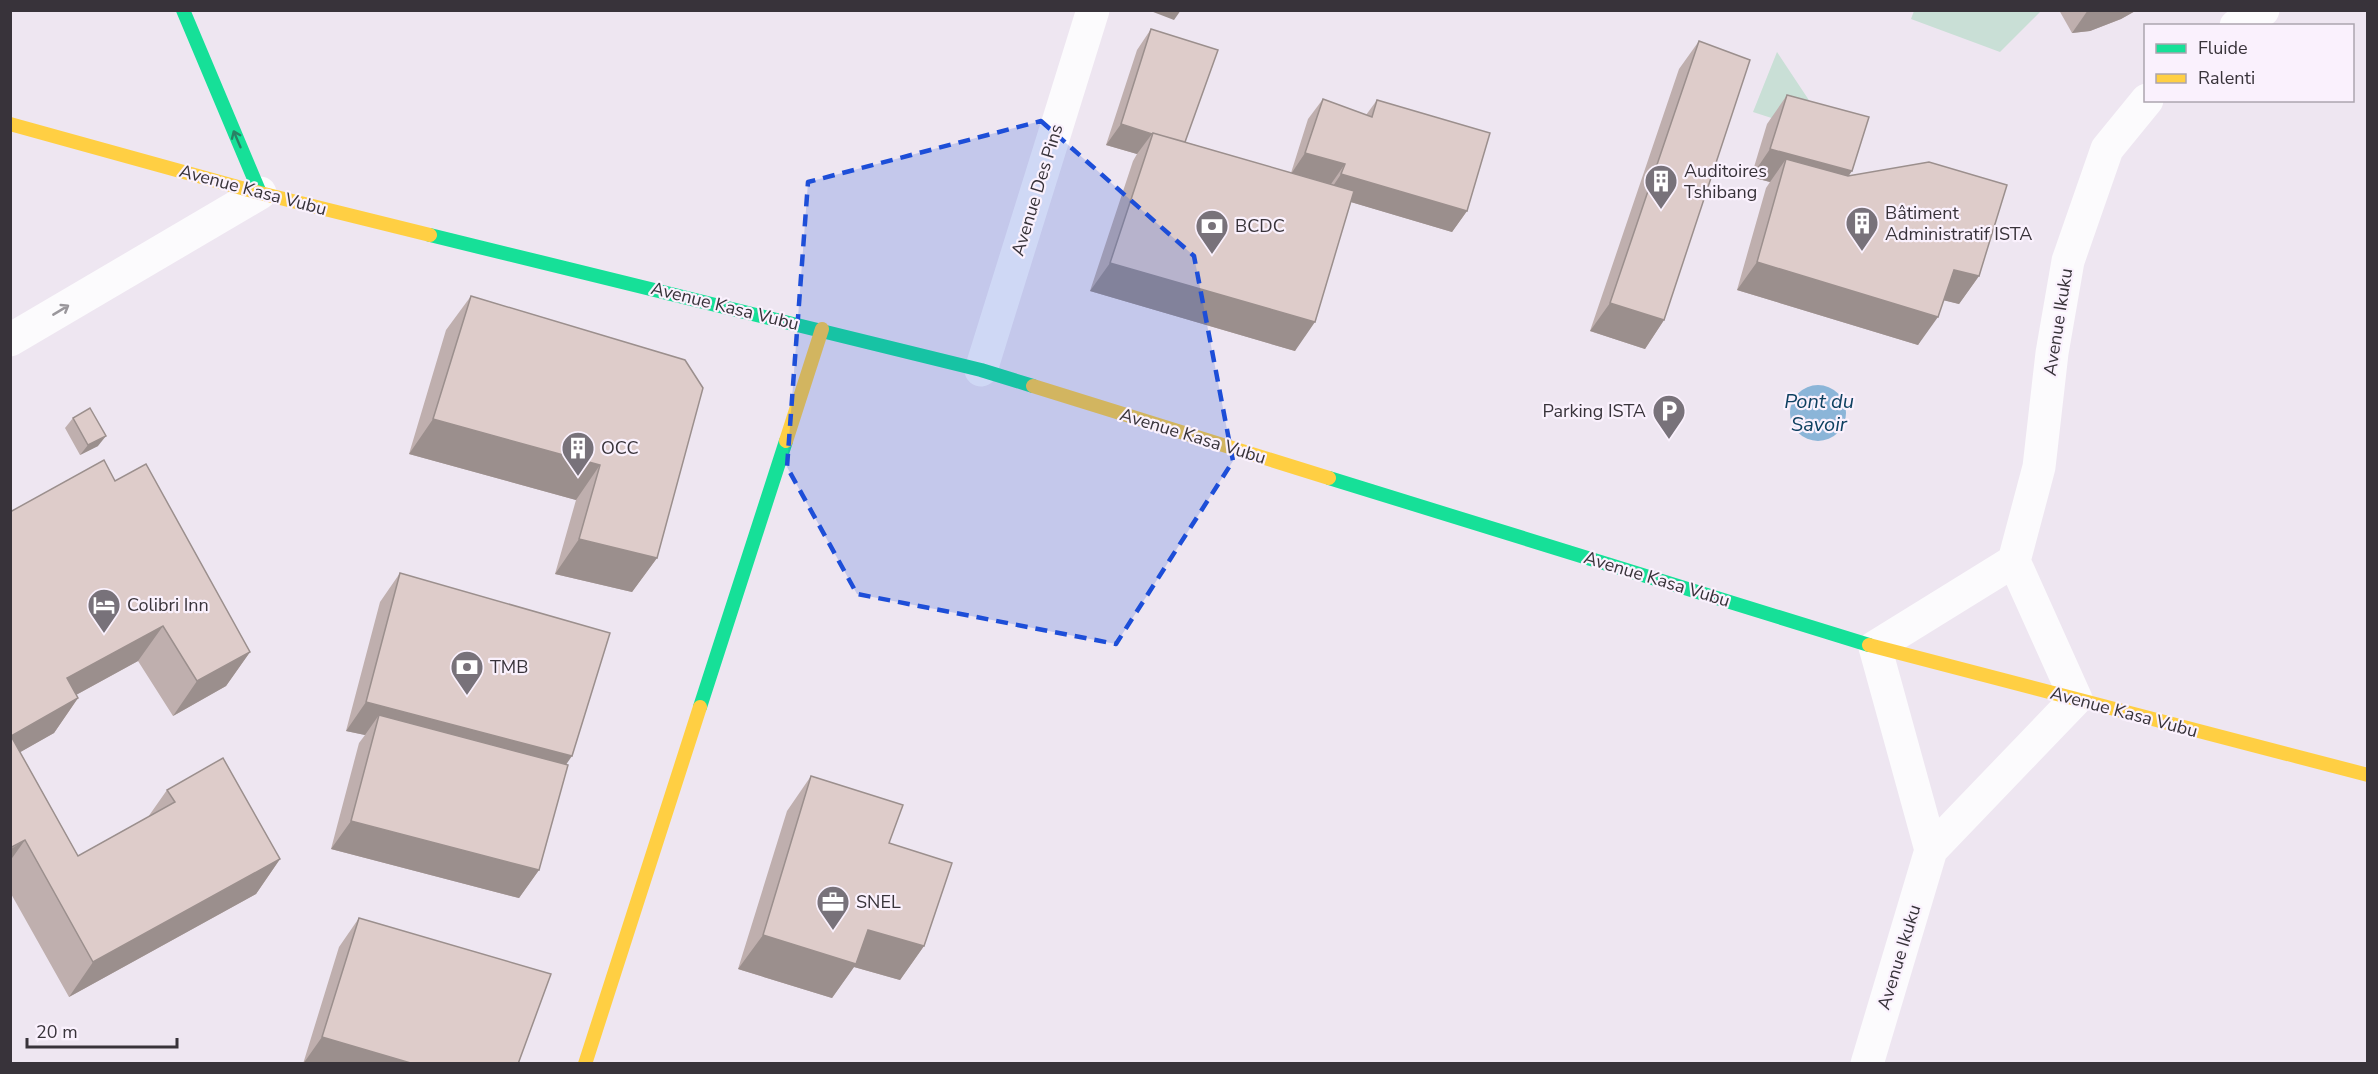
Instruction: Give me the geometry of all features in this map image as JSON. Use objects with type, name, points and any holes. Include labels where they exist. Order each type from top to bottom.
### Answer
[{"type":"street","points":[[10,340],[260,193],[183,10]]},
{"type":"street","name":"Avenue Des Pins","points":[[981,370],[1093,10]]},
{"type":"street","points":[[2240,24],[2264,10]]},
{"type":"street","name":"Avenue Ikuku","points":[[2014,561],[2039,468],[2052,353],[2068,261],[2107,149],[2145,102]]},
{"type":"street","name":"Avenue Kasa Vubu","points":[[10,124],[260,193],[822,329],[981,370],[1875,647],[2367,775]]},
{"type":"street","points":[[585,1064],[822,329]]},
{"type":"street","points":[[2014,561],[2076,699],[1931,850],[1875,647],[2014,561]]},
{"type":"street","name":"Avenue Ikuku","points":[[1867,1064],[1931,850]]},
{"type":"highlighted area","points":[[1041,121],[1194,256],[1233,461],[1116,644],[857,594],[787,467],[808,182]]},
{"type":"green space","points":[[1914,10],[2041,11],[2000,52],[1911,19]]},
{"type":"green space","points":[[1777,52],[1834,138],[1753,112]]},
{"type":"water","name":"Pont du Savoir","points":[[1812,385],[1824,385],[1834,389],[1842,397],[1846,413],[1842,429],[1834,437],[1824,441],[1812,441],[1802,437],[1794,429],[1790,419],[1790,407],[1794,397],[1802,389]]},
{"type":"building","points":[[1151,29],[1218,50],[1185,142],[1121,124]]},
{"type":"building","name":"Auditoires Tshibang","points":[[1699,41],[1750,60],[1664,320],[1610,303]]},
{"type":"building","points":[[1787,95],[1869,117],[1852,171],[1770,149]]},
{"type":"building","points":[[1323,99],[1372,117],[1377,100],[1490,133],[1467,211],[1341,174],[1345,164],[1305,153]]},
{"type":"building","name":"BCDC","points":[[1153,133],[1354,191],[1315,322],[1110,263]]},
{"type":"building","name":"Bâtiment Administratif ISTA","points":[[1786,159],[1848,176],[1929,162],[2007,185],[1979,276],[1954,270],[1938,317],[1757,262]]},
{"type":"building","name":"OCC","points":[[471,296],[685,360],[703,388],[657,558],[579,539],[600,465],[433,419]]},
{"type":"building","points":[[90,408],[106,436],[88,445],[73,418]]},
{"type":"building","points":[[104,460],[115,481],[146,464],[250,652],[197,681],[163,626],[67,678],[78,698],[11,736],[78,856],[175,802],[167,790],[223,758],[280,859],[93,962],[25,840],[10,848],[10,512]]},
{"type":"building","name":"TMB","points":[[400,573],[610,633],[572,756],[366,702]]},
{"type":"building","points":[[379,715],[568,765],[539,870],[351,821]]},
{"type":"building","name":"SNEL","points":[[811,776],[903,805],[889,843],[952,863],[924,946],[868,930],[856,964],[763,935]]},
{"type":"building","points":[[359,918],[551,974],[518,1064],[414,1064],[322,1037]]},
{"type":"traffic: fast","points":[[183,10],[260,193]]},
{"type":"traffic: fast","points":[[430,235],[981,370],[1033,386]]},
{"type":"traffic: fast","points":[[700,707],[786,441]]},
{"type":"traffic: fast","points":[[1329,478],[1869,645]]},
{"type":"traffic: slow","points":[[10,124],[260,193],[430,235]]},
{"type":"traffic: slow","points":[[786,441],[822,329]]},
{"type":"traffic: slow","points":[[1033,386],[1329,478]]},
{"type":"traffic: slow","points":[[1869,645],[2368,775]]},
{"type":"traffic: slow","points":[[585,1064],[700,707]]},
{"type":"place","name":"Auditoires Tshibang","points":[[1661,210]]},
{"type":"place","name":"Bâtiment Administratif ISTA","points":[[1862,252]]},
{"type":"place","name":"BCDC","points":[[1212,255]]},
{"type":"place","name":"Parking ISTA","points":[[1669,440]]},
{"type":"place","name":"OCC","points":[[578,477]]},
{"type":"place","name":"Colibri Inn","points":[[104,634]]},
{"type":"place","name":"TMB","points":[[467,696]]},
{"type":"place","name":"SNEL","points":[[833,931]]}]
